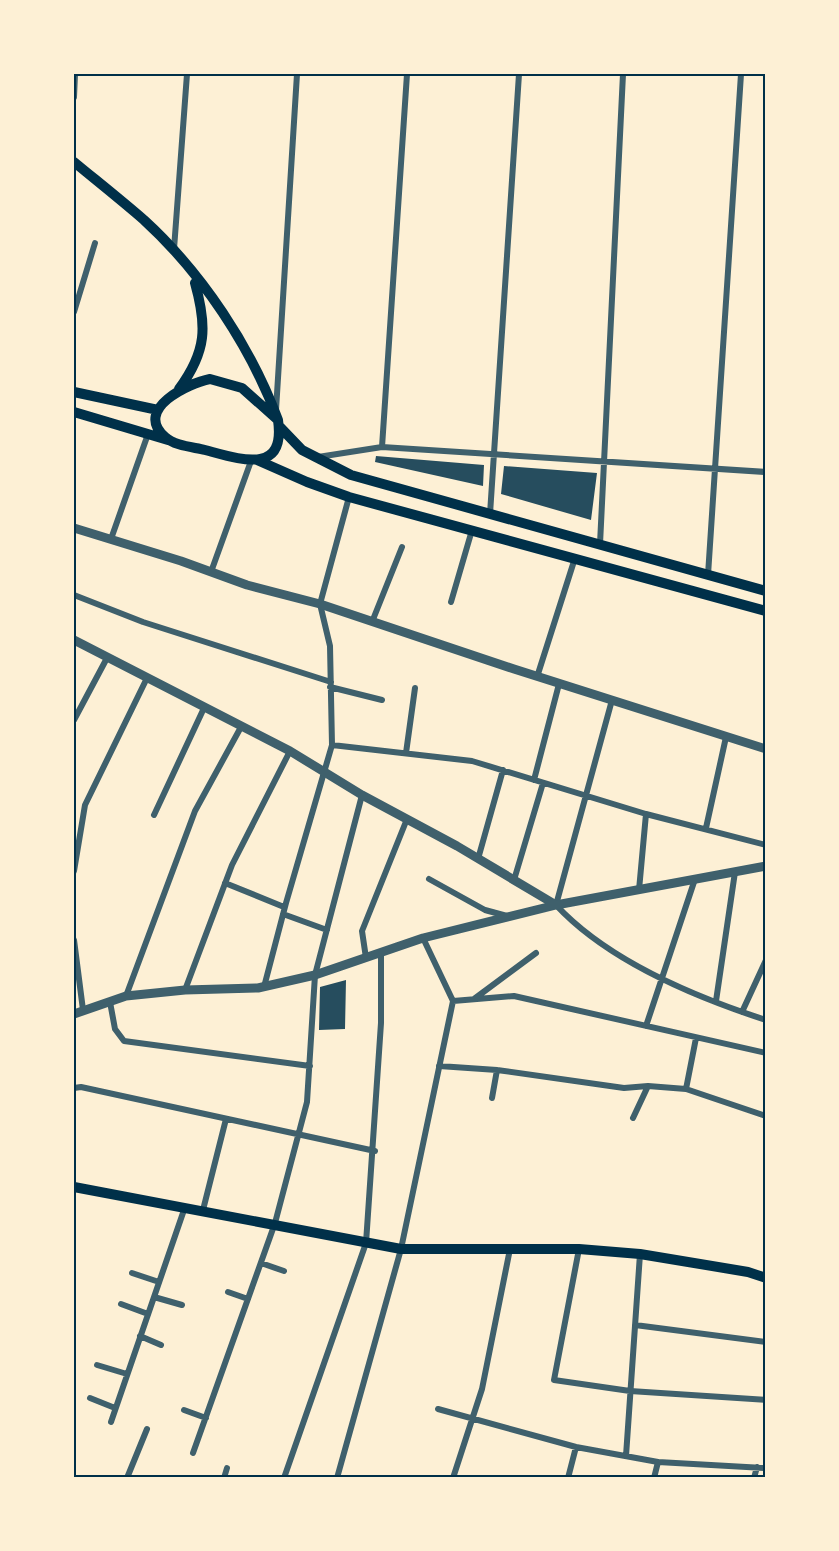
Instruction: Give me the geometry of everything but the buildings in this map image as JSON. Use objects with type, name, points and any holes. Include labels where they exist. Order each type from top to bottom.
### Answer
[{"type":"main road","points":[[74,162],[145,221],[174,252],[246,346],[278,420],[279,445],[274,453],[254,460]]},
{"type":"main road","points":[[172,442],[166,438],[158,425],[158,410],[177,391],[198,359],[203,339],[203,312],[192,274]]},
{"type":"main road","points":[[177,391],[195,382],[210,379],[230,383],[242,388],[278,420],[298,446],[315,458],[351,475],[765,591]]},
{"type":"main road","points":[[74,392],[158,410]]},
{"type":"main road","points":[[74,412],[172,442],[254,460],[349,497],[765,611]]},
{"type":"main road","points":[[74,1187],[275,1223],[401,1249],[579,1249],[640,1254],[748,1272],[765,1278]]},
{"type":"street","points":[[74,97],[75,74]]},
{"type":"street","points":[[174,252],[187,74]]},
{"type":"street","points":[[278,420],[297,74]]},
{"type":"street","points":[[382,447],[407,74]]},
{"type":"street","points":[[490,514],[519,74]]},
{"type":"street","points":[[600,544],[623,74]]},
{"type":"street","points":[[708,575],[741,74]]},
{"type":"street","points":[[74,312],[95,243]]},
{"type":"street","points":[[111,539],[148,434]]},
{"type":"street","points":[[315,458],[382,447],[765,472]]},
{"type":"street","points":[[211,572],[254,460]]},
{"type":"street","points":[[264,987],[332,745],[330,646],[320,604],[349,497]]},
{"type":"street","points":[[74,528],[247,585],[320,604],[537,677],[765,749]]},
{"type":"street","points":[[452,602],[472,529]]},
{"type":"street","points":[[372,622],[402,547]]},
{"type":"street","points":[[537,677],[575,558]]},
{"type":"street","points":[[74,595],[143,622],[330,685],[382,700]]},
{"type":"street","points":[[74,640],[290,751],[362,795],[478,859],[556,905],[570,920],[607,947],[662,979],[765,1020]]},
{"type":"street","points":[[74,720],[108,658]]},
{"type":"street","points":[[74,871],[85,805],[147,678]]},
{"type":"street","points":[[534,780],[560,684]]},
{"type":"street","points":[[406,753],[415,688]]},
{"type":"street","points":[[556,905],[584,795],[612,700]]},
{"type":"street","points":[[154,815],[204,708]]},
{"type":"street","points":[[126,996],[195,811],[241,727]]},
{"type":"street","points":[[706,828],[726,737]]},
{"type":"street","points":[[332,745],[472,761],[646,814],[765,845]]},
{"type":"street","points":[[185,990],[225,883],[290,751]]},
{"type":"street","points":[[478,859],[503,770]]},
{"type":"street","points":[[514,880],[543,783]]},
{"type":"street","points":[[193,1453],[275,1223],[308,1102],[315,975],[362,795]]},
{"type":"street","points":[[639,890],[646,814]]},
{"type":"street","points":[[366,958],[362,931],[407,819]]},
{"type":"street","points":[[74,1014],[126,996],[185,990],[264,987],[315,975],[423,938],[510,916],[556,905],[765,867]]},
{"type":"street","points":[[716,1000],[735,872]]},
{"type":"street","points":[[429,879],[485,910],[510,916]]},
{"type":"street","points":[[646,1026],[695,879]]},
{"type":"street","points":[[225,883],[327,930]]},
{"type":"street","points":[[337,1478],[401,1249],[453,1001],[423,938]]},
{"type":"street","points":[[74,940],[83,1010]]},
{"type":"street","points":[[284,1478],[366,1243],[375,1151],[381,1023],[381,953]]},
{"type":"street","points":[[473,999],[536,953]]},
{"type":"street","points":[[742,1012],[765,968],[765,960]]},
{"type":"street","points":[[453,1001],[514,996],[765,1053]]},
{"type":"street","points":[[110,1002],[115,1029],[124,1041],[310,1066]]},
{"type":"street","points":[[686,1089],[696,1038]]},
{"type":"street","points":[[439,1066],[497,1070],[624,1088],[648,1086],[686,1089],[765,1116]]},
{"type":"street","points":[[492,1098],[497,1070]]},
{"type":"street","points":[[633,1118],[648,1086]]},
{"type":"street","points":[[74,1088],[81,1087],[375,1151]]},
{"type":"street","points":[[203,1210],[226,1119]]},
{"type":"street","points":[[111,1422],[185,1207]]},
{"type":"street","points":[[453,1478],[482,1389],[510,1249]]},
{"type":"street","points":[[579,1249],[554,1380],[630,1391],[765,1400]]},
{"type":"street","points":[[626,1456],[640,1254]]},
{"type":"street","points":[[261,1263],[284,1271]]},
{"type":"street","points":[[132,1273],[159,1282]]},
{"type":"street","points":[[228,1292],[248,1299]]},
{"type":"street","points":[[154,1297],[182,1305]]},
{"type":"street","points":[[121,1304],[148,1314]]},
{"type":"street","points":[[635,1325],[765,1342]]},
{"type":"street","points":[[140,1336],[161,1346]]},
{"type":"street","points":[[97,1365],[127,1374]]},
{"type":"street","points":[[90,1398],[116,1408]]},
{"type":"street","points":[[438,1409],[576,1447],[658,1462],[765,1468]]},
{"type":"street","points":[[184,1410],[206,1418]]},
{"type":"street","points":[[128,1478],[147,1429]]},
{"type":"street","points":[[568,1478],[576,1447]]},
{"type":"street","points":[[654,1478],[658,1462]]},
{"type":"street","points":[[754,1478],[758,1467]]},
{"type":"street","points":[[224,1478],[227,1468]]}]
